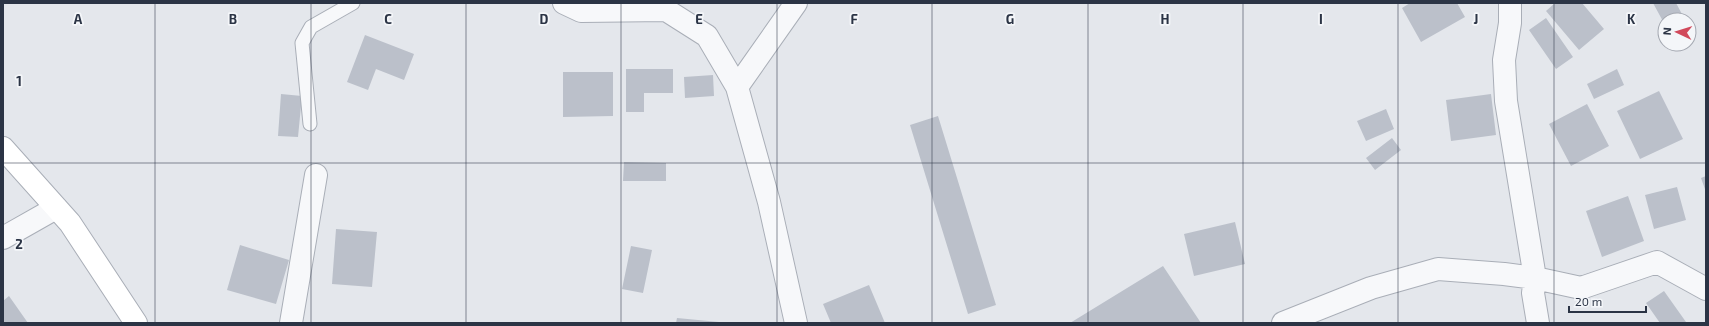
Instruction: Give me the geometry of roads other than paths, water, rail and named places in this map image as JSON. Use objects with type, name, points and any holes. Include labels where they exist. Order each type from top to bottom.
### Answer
[{"type":"main road","points":[[3,148],[70,223],[136,323]]},
{"type":"street","points":[[564,3],[581,11],[666,10],[707,36],[737,87],[770,202],[796,323]]},
{"type":"street","points":[[737,87],[796,3]]},
{"type":"street","points":[[1510,3],[1510,23],[1504,60],[1506,101],[1535,278],[1533,293],[1538,323]]},
{"type":"street","points":[[291,323],[316,175]]},
{"type":"street","points":[[3,238],[56,208]]},
{"type":"street","points":[[1283,323],[1371,288],[1438,269],[1535,278],[1581,288],[1657,262],[1706,289]]},
{"type":"lane","points":[[310,124],[302,43],[311,27],[353,3]]}]
